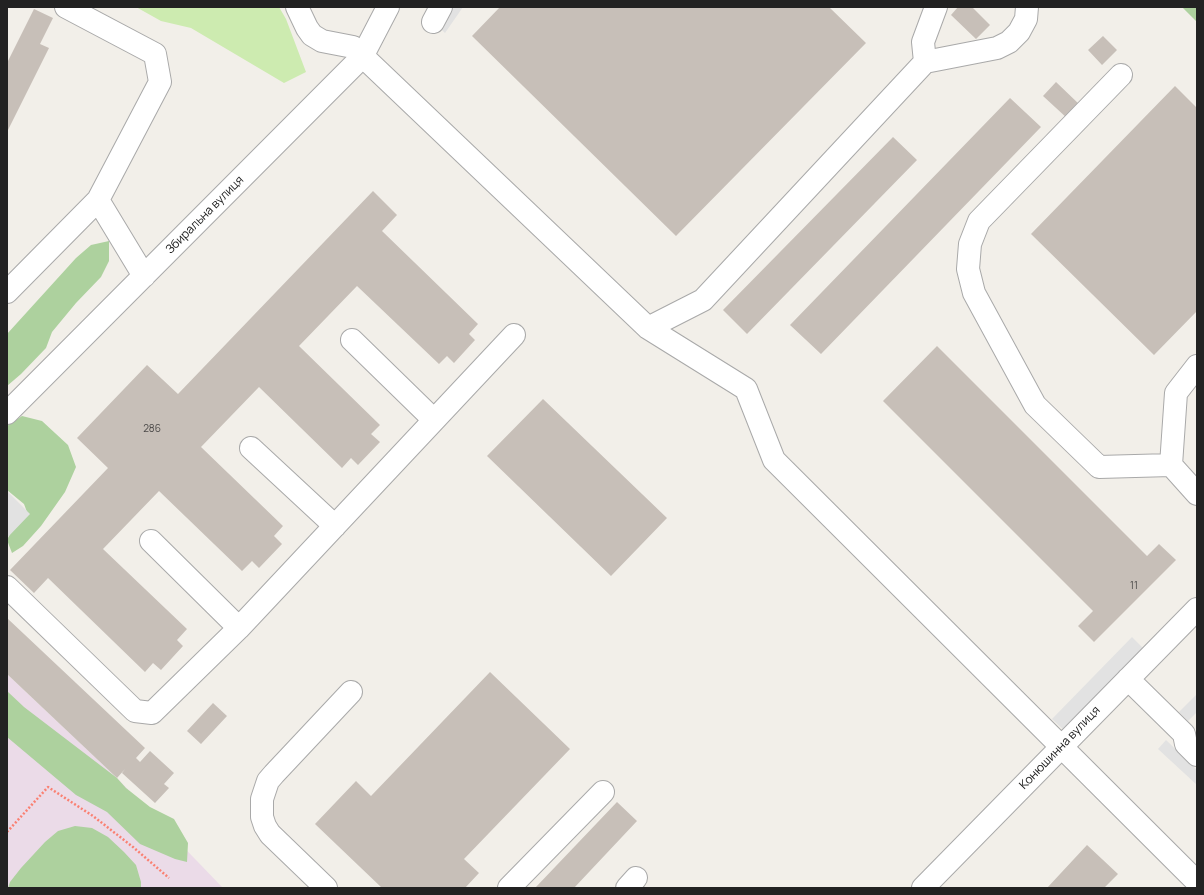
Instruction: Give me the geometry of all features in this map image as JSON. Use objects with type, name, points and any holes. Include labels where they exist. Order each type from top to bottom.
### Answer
[{"type":"street","points":[[7,292],[98,200],[160,82],[155,54],[66,7]]},
{"type":"street","points":[[297,7],[309,32],[322,41],[353,48],[648,328],[746,389],[774,460],[1197,882]]},
{"type":"street","name":"Збиральна вулиця","points":[[7,413],[362,57],[388,7]]},
{"type":"street","points":[[925,62],[923,42],[936,7]]},
{"type":"street","points":[[648,328],[703,300],[925,62],[997,48],[1010,42],[1019,32],[1026,19],[1027,7]]},
{"type":"street","points":[[1121,75],[979,221],[970,244],[968,269],[974,293],[1035,405],[1099,467],[1171,465]]},
{"type":"street","points":[[98,200],[144,276]]},
{"type":"street","points":[[7,587],[135,711],[152,713],[239,628],[514,335]]},
{"type":"street","points":[[352,340],[434,420]]},
{"type":"street","points":[[1197,366],[1176,393],[1171,465],[1197,494]]},
{"type":"street","points":[[251,448],[335,526]]},
{"type":"street","points":[[151,541],[239,628]]},
{"type":"street","name":"Конюшинна вулиця","points":[[923,888],[1197,609]]},
{"type":"street","points":[[1128,679],[1184,734],[1186,744],[1197,755]]},
{"type":"street","points":[[326,888],[270,834],[262,817],[262,798],[268,781],[350,692]]},
{"type":"street","points":[[509,888],[603,792]]},
{"type":"path","points":[[7,832],[48,788],[93,816],[133,847],[169,878]]},
{"type":"shaded area","points":[[430,7],[463,7],[445,33],[426,15]]},
{"type":"shaded area","points":[[7,491],[30,514],[7,538]]},
{"type":"shaded area","points":[[1132,637],[1145,650],[1065,731],[1052,719]]},
{"type":"shaded area","points":[[7,674],[117,778],[223,888],[7,888]]},
{"type":"shaded area","points":[[1197,694],[1197,712],[1188,721],[1179,712]]},
{"type":"shaded area","points":[[1166,740],[1197,770],[1197,785],[1158,749]]},
{"type":"green space","points":[[136,7],[279,7],[286,19],[306,72],[284,83],[191,28],[161,21]]},
{"type":"green space","points":[[1182,7],[1197,7],[1197,22]]},
{"type":"green space","points":[[109,241],[109,261],[101,277],[76,303],[52,332],[46,348],[7,386],[7,334],[76,258],[91,245]]},
{"type":"green space","points":[[22,416],[42,421],[68,445],[76,467],[65,492],[41,526],[23,546],[12,553],[7,540],[13,528],[27,512],[24,504],[7,490],[7,426]]},
{"type":"green space","points":[[7,691],[24,707],[117,778],[126,788],[150,807],[174,819],[188,843],[187,862],[175,859],[140,844],[107,812],[76,795],[7,737]]},
{"type":"green space","points":[[75,826],[92,828],[108,837],[124,852],[136,865],[141,882],[141,888],[8,888],[10,882],[21,868],[45,842],[58,831]]},
{"type":"building","points":[[500,7],[829,7],[866,43],[676,236],[472,36]]},
{"type":"building","points":[[958,7],[972,7],[990,25],[976,39],[951,15]]},
{"type":"building","points":[[34,9],[53,18],[40,44],[49,48],[7,132],[7,63]]},
{"type":"building","points":[[1103,36],[1117,50],[1102,65],[1088,50]]},
{"type":"building","points":[[1056,82],[1080,105],[1068,119],[1043,96]]},
{"type":"building","points":[[1175,86],[1197,108],[1197,311],[1154,355],[1031,234]]},
{"type":"building","points":[[1010,98],[1041,127],[821,354],[790,325]]},
{"type":"building","points":[[893,137],[917,160],[747,334],[723,310]]},
{"type":"building","points":[[373,191],[397,215],[382,231],[478,324],[469,334],[475,340],[454,363],[447,356],[439,364],[357,286],[299,346],[380,425],[371,434],[380,442],[358,465],[351,458],[342,468],[259,387],[201,447],[283,526],[274,536],[282,544],[259,568],[252,561],[242,571],[159,491],[103,549],[187,629],[177,640],[183,646],[161,670],[153,663],[145,672],[48,578],[34,593],[10,570],[108,468],[77,438],[147,365],[178,394]]},
{"type":"building","points":[[937,346],[1147,556],[1159,544],[1176,560],[1094,642],[1078,626],[1093,611],[883,401]]},
{"type":"building","points":[[543,399],[667,518],[611,576],[487,456]]},
{"type":"building","points":[[7,618],[145,748],[136,758],[140,762],[150,751],[174,773],[164,784],[169,788],[155,803],[122,773],[125,769],[117,778],[7,674]]},
{"type":"building","points":[[490,672],[570,749],[464,859],[479,873],[465,888],[382,888],[315,824],[356,781],[371,796]]},
{"type":"building","points":[[213,703],[227,716],[201,744],[187,731]]},
{"type":"building","points":[[617,802],[637,821],[574,888],[535,888]]},
{"type":"building","points":[[1087,845],[1118,874],[1104,888],[1047,888]]}]
